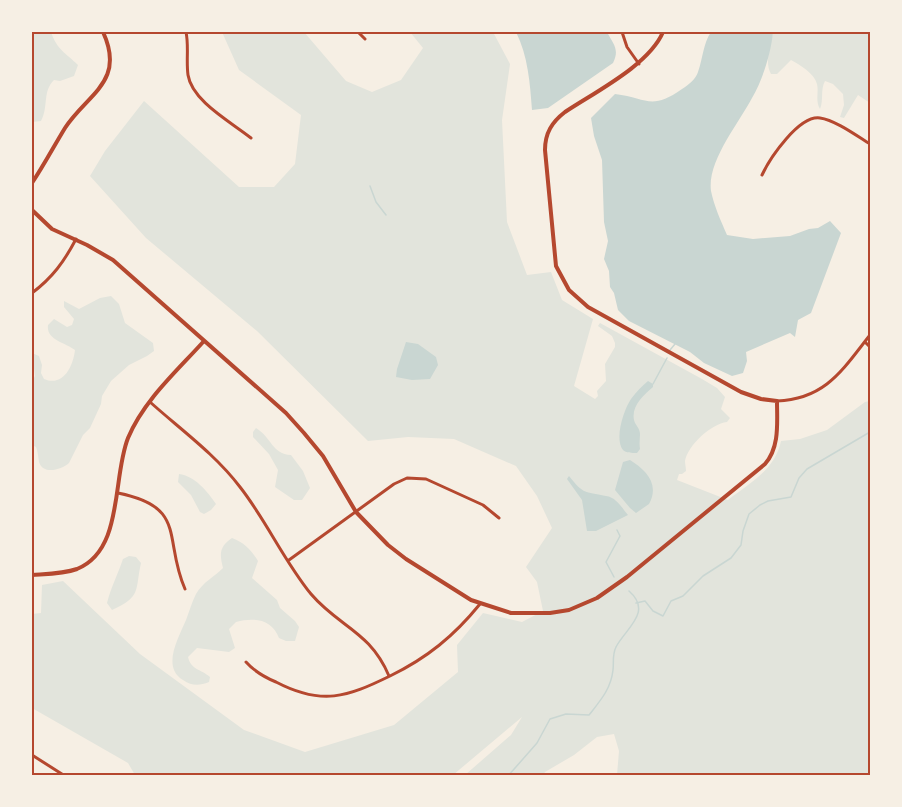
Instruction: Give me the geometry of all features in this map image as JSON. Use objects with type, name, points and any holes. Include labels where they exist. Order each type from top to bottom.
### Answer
[{"type":"street","points":[[32,183],[65,128],[96,94],[104,81],[108,72],[109,52],[103,32]]},
{"type":"street","points":[[186,32],[188,74],[194,90],[205,102],[251,138]]},
{"type":"street","points":[[358,32],[365,39]]},
{"type":"street","points":[[622,32],[627,47],[639,64]]},
{"type":"street","points":[[663,32],[652,51],[639,64],[565,112],[548,130],[545,150],[554,256],[558,271],[569,290],[588,307],[741,392],[761,399],[777,401],[802,398],[822,389],[837,375],[870,335]]},
{"type":"street","points":[[762,175],[771,158],[783,144],[801,124],[813,118],[827,120],[870,144]]},
{"type":"street","points":[[32,210],[52,229],[76,239],[113,260],[286,413],[322,456],[356,512],[398,553],[457,592],[480,604],[511,613],[550,614],[578,607],[610,590],[767,461],[773,452],[776,439],[777,401]]},
{"type":"street","points":[[32,293],[53,276],[76,239]]},
{"type":"street","points":[[32,575],[70,571],[80,567],[96,555],[108,537],[122,458],[128,438],[138,418],[204,341]]},
{"type":"street","points":[[864,342],[870,347]]},
{"type":"street","points":[[150,402],[229,473],[243,490],[306,586],[321,604],[368,643],[389,676]]},
{"type":"street","points":[[289,560],[394,483],[407,478],[418,477],[433,481],[483,505],[498,518]]},
{"type":"street","points":[[116,493],[143,499],[162,514],[173,536],[178,569],[185,589]]},
{"type":"street","points":[[246,662],[261,675],[285,687],[316,696],[352,693],[417,662],[436,649],[453,635],[480,604]]},
{"type":"street","points":[[32,755],[65,776]]},
{"type":"shaded area","points":[[32,32],[51,32],[59,47],[78,65],[74,76],[60,81],[54,80],[48,89],[41,121],[32,122]]},
{"type":"shaded area","points":[[222,32],[304,32],[346,81],[372,92],[401,80],[423,48],[410,32],[493,32],[510,64],[502,120],[507,222],[527,275],[551,272],[562,300],[593,319],[574,386],[595,399],[598,396],[597,391],[606,381],[605,364],[615,343],[612,336],[598,326],[600,323],[702,379],[717,388],[725,397],[721,409],[730,418],[727,422],[707,431],[695,442],[685,461],[686,471],[679,474],[677,480],[728,500],[753,482],[767,468],[778,451],[781,441],[800,439],[827,430],[865,402],[870,401],[870,775],[617,775],[619,751],[614,734],[597,737],[543,775],[465,775],[511,735],[522,717],[453,775],[135,775],[128,763],[32,708],[32,614],[41,613],[42,585],[63,581],[140,654],[244,730],[305,752],[394,725],[458,672],[457,645],[483,613],[522,622],[543,611],[537,582],[526,567],[552,528],[537,496],[516,466],[454,439],[408,437],[368,441],[257,331],[146,238],[90,176],[105,151],[144,101],[239,187],[274,187],[295,164],[301,115],[239,70]]},
{"type":"shaded area","points":[[516,32],[607,32],[616,54],[613,63],[548,108],[532,110],[526,60]]},
{"type":"shaded area","points":[[711,32],[773,32],[760,83],[725,143],[711,179],[712,197],[727,235],[753,239],[790,236],[818,228],[830,221],[841,233],[811,313],[798,320],[795,337],[790,333],[746,352],[747,361],[743,373],[732,376],[629,321],[618,310],[604,259],[608,241],[604,222],[602,160],[591,118],[615,94],[649,101],[663,100],[692,82],[697,75],[706,41]]},
{"type":"shaded area","points":[[773,32],[870,32],[870,103],[858,95],[844,118],[840,117],[844,105],[843,94],[833,84],[825,81],[820,109],[815,80],[802,67],[791,60],[777,74],[771,74],[768,59]]},
{"type":"shaded area","points":[[111,296],[119,304],[125,323],[153,343],[154,351],[129,365],[111,381],[102,396],[101,404],[90,428],[83,435],[69,463],[62,468],[44,469],[39,462],[36,447],[32,445],[32,382],[35,376],[32,353],[39,356],[44,379],[51,381],[62,378],[72,363],[75,350],[53,337],[48,330],[48,325],[54,319],[67,327],[72,325],[74,319],[64,307],[64,301],[79,309],[100,298]]},
{"type":"shaded area","points":[[406,342],[418,344],[436,357],[438,365],[430,379],[412,380],[396,377]]},
{"type":"shaded area","points":[[648,381],[653,384],[653,387],[639,401],[634,410],[635,422],[640,432],[640,449],[637,453],[627,452],[623,450],[619,439],[623,417],[631,399]]},
{"type":"shaded area","points":[[256,428],[276,449],[291,455],[303,471],[310,488],[302,500],[294,500],[275,487],[278,470],[269,454],[253,437]]},
{"type":"shaded area","points":[[630,460],[650,478],[653,490],[649,504],[636,513],[615,490],[623,462]]},
{"type":"shaded area","points":[[179,474],[185,475],[205,489],[216,504],[211,510],[204,514],[200,512],[191,495],[178,482]]},
{"type":"shaded area","points":[[569,476],[585,491],[613,498],[628,515],[596,531],[587,531],[582,500],[567,479]]},
{"type":"shaded area","points":[[232,538],[247,547],[258,561],[252,578],[277,600],[280,608],[299,627],[295,641],[286,641],[279,638],[272,627],[262,621],[236,622],[229,629],[235,648],[229,652],[197,648],[188,657],[194,667],[210,677],[209,682],[193,684],[183,680],[173,668],[172,660],[176,643],[196,594],[223,568],[222,550]]},
{"type":"shaded area","points":[[129,556],[136,557],[141,563],[136,591],[128,601],[112,610],[107,603],[123,559]]},
{"type":"waterway","points":[[370,186],[376,202],[386,215]]},
{"type":"waterway","points":[[670,350],[675,344]]},
{"type":"waterway","points":[[653,384],[667,358]]},
{"type":"waterway","points":[[636,603],[645,601],[653,611],[663,616],[671,601],[683,596],[703,576],[731,558],[741,545],[749,514],[768,501],[791,497],[799,478],[807,469],[870,432]]},
{"type":"waterway","points":[[614,577],[606,562],[620,536],[617,530]]},
{"type":"waterway","points":[[508,776],[537,743],[550,719],[566,714],[589,715],[604,694],[612,677],[615,650],[638,613],[636,599],[629,591]]}]
